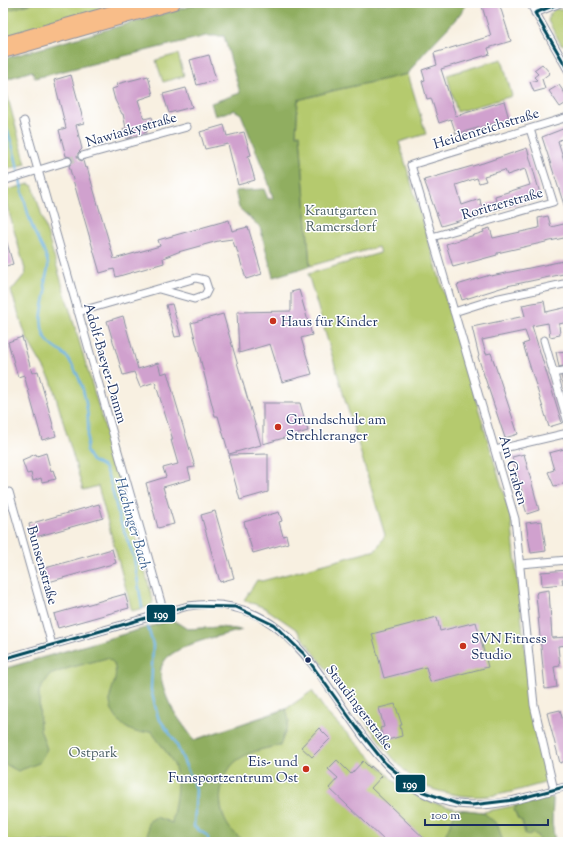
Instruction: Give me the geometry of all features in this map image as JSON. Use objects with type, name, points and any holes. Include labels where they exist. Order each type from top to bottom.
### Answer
[{"type":"highway","points":[[3,43],[143,3]]},
{"type":"highway","points":[[3,52],[174,3]]},
{"type":"street","points":[[530,3],[568,70]]},
{"type":"street","points":[[535,13],[560,3]]},
{"type":"street","name":"Heidenreichstraße","points":[[411,165],[568,116]]},
{"type":"street","name":"Adolf-Baeyer-Damm","points":[[24,121],[164,613]]},
{"type":"street","name":"Nawiaskystraße","points":[[82,156],[186,127]]},
{"type":"street","name":"Roritzerstraße","points":[[432,237],[553,202],[530,128]]},
{"type":"street","points":[[3,181],[68,160]]},
{"type":"street","name":"Am Graben","points":[[411,165],[515,518],[534,705],[554,790]]},
{"type":"street","points":[[78,312],[200,278],[205,280],[208,289],[205,295],[194,299],[159,290]]},
{"type":"street","points":[[454,312],[495,299],[568,283]]},
{"type":"street","points":[[544,340],[568,423]]},
{"type":"street","points":[[553,373],[568,370]]},
{"type":"street","points":[[495,450],[568,433]]},
{"type":"street","name":"Bunsenstraße","points":[[9,492],[52,645]]},
{"type":"street","points":[[520,564],[568,560]]},
{"type":"street","name":"Staudingerstraße","points":[[3,659],[192,605],[218,604],[248,611],[278,627],[304,655],[388,765],[408,783],[428,795],[456,803],[478,805],[495,804],[568,786]]},
{"type":"green space","points":[[3,3],[124,3],[3,38]]},
{"type":"green space","points":[[3,3],[33,3],[5,11],[3,18]]},
{"type":"green space","points":[[201,3],[468,3],[454,21],[422,55],[408,74],[298,100],[296,135],[300,134],[310,266],[273,277],[260,227],[239,208],[235,191],[264,189],[268,199],[273,198],[268,181],[241,114],[234,110],[215,116],[211,103],[240,93],[224,36],[206,36],[35,78],[32,71],[3,80],[3,59]]},
{"type":"green space","points":[[555,9],[563,10],[565,15],[567,42],[565,45],[561,44],[548,21],[550,14]]},
{"type":"green space","points":[[178,54],[184,76],[163,82],[156,60]]},
{"type":"green space","points":[[502,59],[512,96],[457,112],[447,75]]},
{"type":"green space","name":"Krautgarten Ramersdorf","points":[[408,74],[426,134],[399,142],[511,518],[531,709],[548,782],[498,795],[461,796],[429,788],[414,780],[392,757],[297,630],[265,608],[244,600],[257,580],[262,581],[376,550],[385,535],[308,274],[380,253],[378,247],[310,266],[300,134],[296,135],[298,100]]},
{"type":"green space","points":[[3,80],[26,164],[3,170]]},
{"type":"green space","points":[[29,184],[33,186],[126,499],[153,601],[151,606],[132,611],[98,486],[83,490],[51,380],[27,339],[11,291],[26,273],[3,191]]},
{"type":"green space","name":"Ostpark","points":[[173,620],[187,629],[220,627],[242,630],[183,647],[165,660],[161,668],[162,683],[170,704],[194,740],[286,709],[312,691],[327,713],[394,781],[424,800],[457,809],[483,812],[553,798],[552,823],[555,842],[3,842],[3,669]]},
{"type":"green space","points":[[173,620],[187,629],[220,627],[242,630],[183,647],[165,660],[161,668],[162,683],[170,704],[194,740],[286,709],[289,721],[280,746],[256,751],[239,759],[229,770],[222,786],[221,803],[225,819],[229,827],[245,842],[147,842],[148,822],[156,817],[172,823],[177,783],[175,768],[170,757],[151,731],[138,733],[126,727],[117,719],[111,708],[110,702],[115,669],[114,663],[107,658],[69,668],[50,675],[39,691],[40,729],[47,749],[39,763],[18,771],[3,763],[3,669]]},
{"type":"green space","points":[[553,798],[552,823],[555,842],[539,842],[538,836],[532,832],[530,835],[525,834],[522,821],[518,819],[514,810],[516,806]]},
{"type":"green space","points":[[457,809],[483,812],[498,825],[503,842],[442,842]]},
{"type":"building","points":[[481,3],[499,3],[511,41],[488,48],[490,54],[441,69],[456,116],[504,101],[509,119],[456,134],[451,119],[439,123],[431,98],[427,99],[422,81],[425,80],[422,70],[437,65],[434,53],[491,36]]},
{"type":"building","points":[[209,55],[216,80],[197,85],[190,60]]},
{"type":"building","points":[[542,64],[550,73],[542,79],[545,89],[534,92],[530,82],[537,80],[534,77],[538,74],[534,70]]},
{"type":"building","points":[[71,75],[84,123],[76,125],[82,149],[78,153],[77,157],[79,160],[83,161],[85,168],[87,167],[114,259],[160,246],[158,240],[229,220],[232,231],[248,227],[262,274],[246,279],[232,239],[218,241],[178,252],[163,258],[164,263],[116,277],[114,269],[100,273],[69,166],[73,160],[71,157],[66,156],[59,130],[66,128],[54,80]]},
{"type":"building","points":[[148,76],[153,95],[138,100],[144,119],[152,117],[154,124],[146,126],[147,132],[126,139],[123,129],[126,128],[123,114],[115,100],[112,89],[118,87],[117,84]]},
{"type":"building","points":[[559,85],[568,98],[568,102],[560,107],[549,91]]},
{"type":"building","points":[[186,88],[192,107],[169,113],[163,94]]},
{"type":"building","points":[[224,125],[227,136],[244,132],[251,155],[248,156],[255,180],[238,185],[228,144],[205,149],[200,132]]},
{"type":"building","points":[[568,127],[568,135],[558,141],[568,173],[568,211],[566,211],[542,137]]},
{"type":"building","points":[[527,148],[541,197],[441,226],[424,180],[483,163]],"holes":[[[525,169],[530,185],[495,196],[496,201],[481,206],[480,199],[462,205],[456,185],[477,178],[479,183],[486,181],[484,176],[505,170],[507,175]]]},
{"type":"building","points":[[548,216],[551,227],[568,223],[568,237],[497,253],[497,255],[453,267],[446,244],[484,232],[483,230],[490,228],[493,238],[539,228],[538,218]]},
{"type":"building","points":[[3,236],[5,236],[13,264],[3,267]]},
{"type":"building","points":[[568,260],[568,273],[507,286],[462,300],[457,285],[490,275]]},
{"type":"building","name":"Haus für Kinder","points":[[299,290],[312,335],[301,338],[312,374],[282,382],[270,344],[239,353],[237,312],[291,311],[291,292]]},
{"type":"building","points":[[544,301],[546,312],[568,307],[568,322],[559,324],[560,335],[550,337],[548,323],[532,326],[562,423],[549,427],[523,344],[529,342],[525,331],[482,340],[486,354],[491,353],[518,434],[505,438],[478,357],[472,327],[525,316],[522,305]]},
{"type":"building","points":[[172,304],[181,336],[175,337],[166,305]]},
{"type":"building","points":[[223,314],[261,445],[229,454],[218,416],[215,416],[191,323]]},
{"type":"building","points":[[123,316],[138,369],[158,363],[161,374],[167,372],[195,467],[188,468],[191,479],[163,487],[174,524],[158,528],[146,483],[166,477],[163,468],[178,464],[171,440],[173,440],[155,382],[140,387],[134,372],[123,375],[107,321]]},
{"type":"building","points":[[22,337],[32,373],[38,371],[56,436],[42,440],[24,375],[18,377],[8,342]]},
{"type":"building","points":[[568,351],[568,365],[559,367],[556,352]]},
{"type":"building","points":[[568,375],[568,393],[566,393],[561,376]]},
{"type":"building","points":[[263,403],[300,403],[308,431],[263,444]]},
{"type":"building","points":[[568,448],[568,483],[554,486],[548,472],[554,470],[549,453]]},
{"type":"building","points":[[46,453],[51,471],[53,470],[56,479],[42,482],[41,478],[33,481],[31,473],[27,474],[22,460],[36,454],[37,456]]},
{"type":"building","points":[[268,454],[268,492],[240,500],[229,455]]},
{"type":"building","points":[[524,454],[539,510],[527,514],[523,501],[525,501],[512,457]]},
{"type":"building","points":[[99,504],[103,518],[32,538],[29,524]]},
{"type":"building","points":[[215,511],[234,578],[220,582],[201,515]]},
{"type":"building","points":[[279,512],[282,521],[279,522],[283,536],[286,535],[288,543],[253,553],[244,522]]},
{"type":"building","points":[[542,521],[546,551],[531,553],[526,523]]},
{"type":"building","points":[[112,549],[116,563],[45,583],[42,569]]},
{"type":"building","points":[[568,570],[568,579],[562,579],[563,584],[542,586],[541,572]]},
{"type":"building","points":[[549,590],[552,638],[568,637],[568,645],[558,646],[560,666],[554,667],[557,687],[545,689],[536,595],[537,592]]},
{"type":"building","points":[[125,594],[129,608],[58,628],[54,614]]},
{"type":"building","points":[[437,617],[440,631],[476,622],[488,667],[430,682],[426,667],[384,678],[372,634]]},
{"type":"building","points":[[395,704],[402,725],[400,725],[402,736],[384,741],[380,728],[384,727],[379,708]]},
{"type":"building","points":[[560,710],[568,740],[568,760],[560,763],[547,713]]},
{"type":"building","points":[[319,728],[330,739],[312,757],[301,747]]},
{"type":"building","points":[[337,760],[351,774],[363,761],[370,768],[371,766],[382,776],[371,788],[428,842],[386,842],[329,788],[338,778],[328,769]]},
{"type":"waterway","name":"Hachinger Bach","points":[[3,120],[16,159],[28,213],[48,264],[45,283],[46,291],[41,318],[42,329],[46,339],[51,345],[63,353],[73,366],[83,389],[88,414],[88,439],[86,451],[92,461],[104,467],[110,481],[119,517],[134,558],[142,607]]},
{"type":"waterway","name":"Hachinger Bach","points":[[148,627],[153,645],[151,690],[158,717],[175,741],[196,789],[194,827],[208,836],[208,842]]},
{"type":"tunnel","points":[[68,161],[82,156]]},
{"type":"transit line","points":[[560,3],[535,13],[568,70]]},
{"type":"transit line","name":"199","points":[[3,659],[188,606],[236,607],[274,625],[304,654],[357,728],[385,763],[418,790],[458,804],[472,805],[514,800],[568,786]]},
{"type":"place","name":"Haus für Kinder","points":[[273,321]]},
{"type":"place","name":"Grundschule am Strehleranger","points":[[278,427]]},
{"type":"place","name":"SVN Fitness Studio","points":[[463,646]]},
{"type":"place","name":"Eis- und Funsportzentrum Ost","points":[[306,769]]}]
